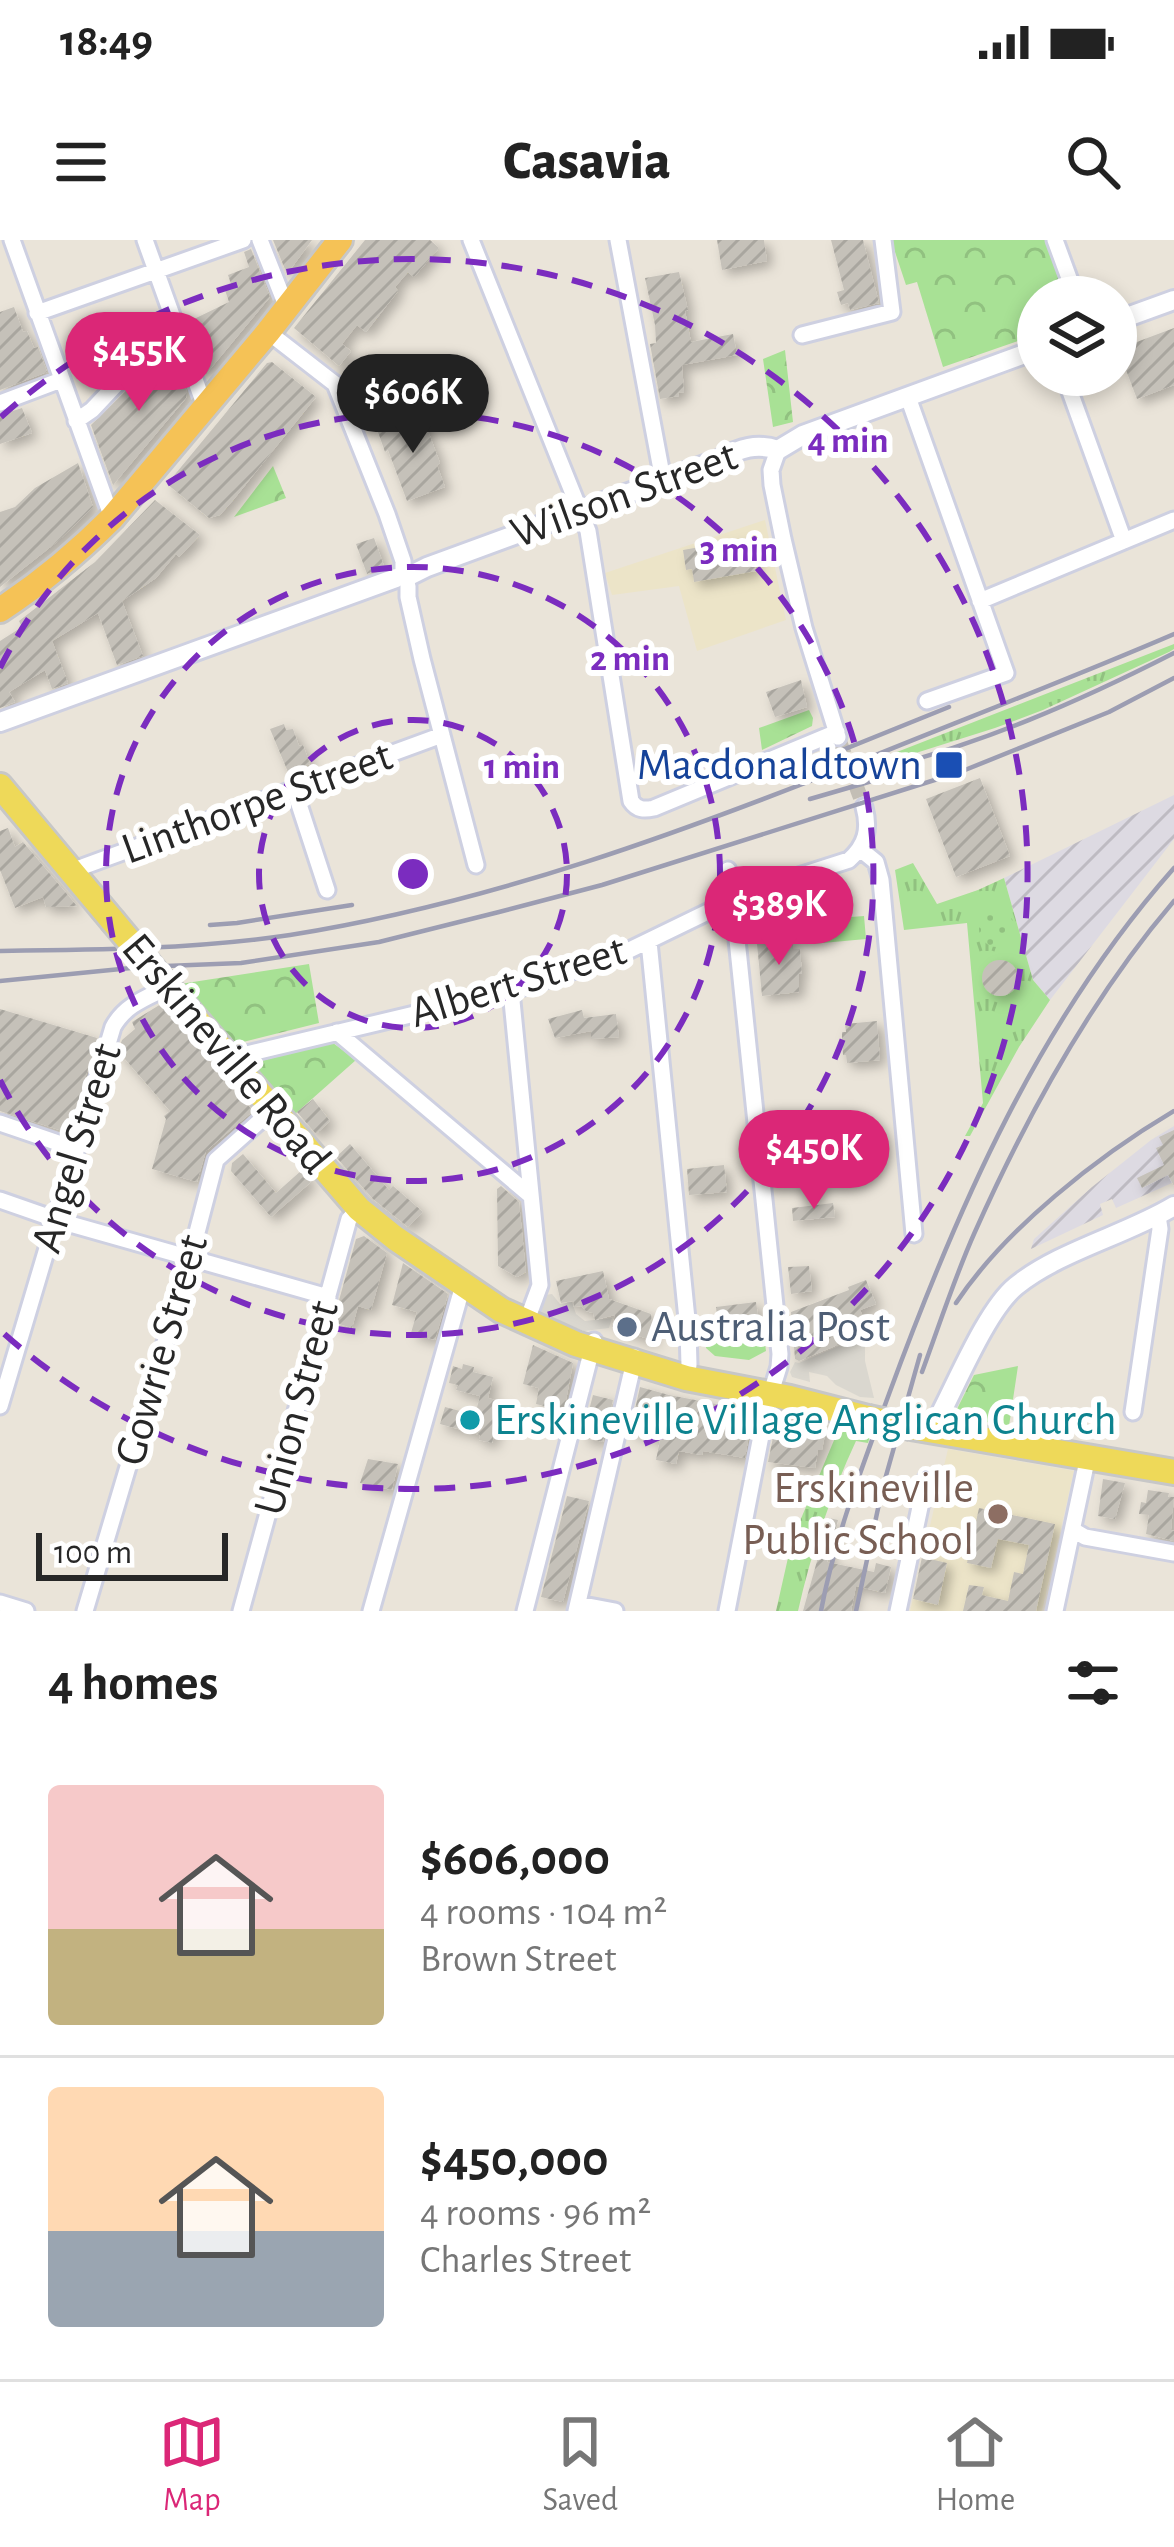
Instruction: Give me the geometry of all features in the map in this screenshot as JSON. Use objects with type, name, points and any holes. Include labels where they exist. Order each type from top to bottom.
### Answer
[{"type":"highway","points":[[0,610],[68,560],[112,518],[340,240]]},
{"type":"main road","name":"Erskineville Road","points":[[0,786],[359,1209],[470,1290],[592,1344],[687,1372],[848,1403],[868,1418],[1174,1472]]},
{"type":"street","points":[[12,240],[112,518]]},
{"type":"street","points":[[145,240],[206,407]]},
{"type":"street","points":[[37,313],[243,240]]},
{"type":"street","points":[[260,240],[287,308]]},
{"type":"street","points":[[471,240],[589,531],[631,801],[639,808],[653,808],[838,736],[804,628],[783,539],[771,470],[778,450]]},
{"type":"street","points":[[618,240],[664,480]]},
{"type":"street","points":[[802,335],[892,312],[884,240]]},
{"type":"street","points":[[1055,240],[1068,276]]},
{"type":"street","points":[[1137,313],[1174,300]]},
{"type":"street","points":[[268,332],[335,384],[387,514],[403,561],[476,865]]},
{"type":"street","name":"Wilson Street","points":[[0,722],[405,577],[744,448],[761,445],[778,450],[802,435],[1017,357]]},
{"type":"street","points":[[76,421],[124,376]]},
{"type":"street","points":[[0,403],[61,380]]},
{"type":"street","points":[[1072,396],[1124,541]]},
{"type":"street","points":[[908,398],[1006,673],[927,701]]},
{"type":"street","points":[[980,601],[1174,520]]},
{"type":"street","name":"Linthorpe Street","points":[[71,872],[442,735]]},
{"type":"street","points":[[294,789],[327,890]]},
{"type":"street","points":[[864,807],[868,827],[860,849],[876,862],[880,880],[914,1234]]},
{"type":"street","name":"Albert Street","points":[[230,1058],[511,992],[615,957],[749,892],[841,864],[860,849]]},
{"type":"street","points":[[727,1611],[780,1345],[728,869]]},
{"type":"street","points":[[649,942],[688,1329],[687,1372]]},
{"type":"street","name":"Angel Street","points":[[1,1402],[116,1021],[165,983]]},
{"type":"street","points":[[511,992],[540,1285],[527,1319]]},
{"type":"street","points":[[337,1032],[531,1196]]},
{"type":"street","name":"Gowrie Street","points":[[85,1611],[216,1160],[272,1110]]},
{"type":"street","points":[[0,1123],[76,1149]]},
{"type":"street","points":[[0,1200],[328,1297]]},
{"type":"street","name":"Union Street","points":[[241,1611],[350,1219],[359,1209]]},
{"type":"street","points":[[1133,1412],[1166,1211]]},
{"type":"street","points":[[922,1429],[1012,1288],[1166,1211]]},
{"type":"street","points":[[371,1611],[470,1290]]},
{"type":"street","points":[[524,1611],[592,1344]]},
{"type":"street","points":[[615,1611],[577,1607],[635,1358]]},
{"type":"street","points":[[1055,1611],[1088,1456]]},
{"type":"street","points":[[898,1611],[926,1479]]},
{"type":"street","points":[[1072,1530],[1085,1537],[1174,1553]]},
{"type":"street","points":[[0,1603],[26,1611]]},
{"type":"shaded area","points":[[765,520],[786,620],[697,651],[679,586],[612,595],[605,573]]},
{"type":"shaded area","points":[[1174,795],[1174,839],[1050,1000],[1033,980],[1004,878]]},
{"type":"shaded area","points":[[1174,1126],[1174,1182],[1116,1208],[1112,1199],[1100,1204],[1103,1215],[1031,1249],[1034,1239],[1092,1187]]},
{"type":"shaded area","points":[[552,1294],[560,1304],[572,1302],[585,1321],[612,1318],[609,1328],[584,1331],[544,1315],[541,1299]]},
{"type":"shaded area","points":[[865,1335],[865,1361],[874,1398],[860,1397],[827,1376],[809,1372],[810,1382],[792,1377],[795,1362]]},
{"type":"shaded area","name":"Erskineville Public School","points":[[948,1449],[1074,1471],[1042,1611],[910,1611]]},
{"type":"green space","points":[[891,240],[1052,240],[1065,276],[1017,276],[1017,341],[943,367],[917,282],[906,285]]},
{"type":"green space","points":[[785,350],[793,422],[773,427],[763,359]]},
{"type":"green space","points":[[273,466],[286,498],[234,517]]},
{"type":"green space","points":[[1174,644],[1169,652],[1043,710],[881,764],[879,759]]},
{"type":"green space","points":[[809,710],[812,726],[762,750],[759,728]]},
{"type":"green space","points":[[913,863],[937,904],[1004,878],[1033,980],[1050,1000],[970,1136],[965,1136],[983,1103],[967,923],[904,930],[895,870]]},
{"type":"green space","points":[[997,911],[1010,916],[1015,929],[1010,942],[997,947],[984,942],[979,929],[984,916]]},
{"type":"green space","points":[[864,916],[866,939],[812,944],[810,920]]},
{"type":"green space","points":[[309,964],[319,1023],[239,1043],[232,1043],[180,984]]},
{"type":"green space","points":[[333,1043],[356,1060],[295,1114],[256,1072],[260,1061]]},
{"type":"green space","points":[[762,1322],[766,1351],[749,1360],[715,1356],[706,1348],[704,1329]]},
{"type":"green space","points":[[1018,1366],[1009,1426],[959,1417],[957,1409],[974,1375]]},
{"type":"green space","points":[[840,1426],[871,1433],[868,1443],[856,1441],[838,1482],[798,1611],[776,1611],[792,1540]]},
{"type":"building","points":[[273,240],[312,240],[287,274]]},
{"type":"building","points":[[365,240],[430,240],[439,248],[414,277],[408,272],[366,332],[357,325],[342,344],[351,351],[339,366],[294,328]]},
{"type":"building","points":[[717,240],[764,240],[767,261],[722,270]]},
{"type":"building","points":[[831,240],[863,240],[879,303],[850,310],[848,303],[841,305],[837,292],[844,290]]},
{"type":"building","points":[[251,249],[270,297],[206,374],[191,332],[198,329],[194,319],[229,302],[228,275],[249,267],[244,252]]},
{"type":"building","points":[[679,272],[691,342],[733,334],[737,355],[682,365],[684,392],[660,399],[650,344],[656,343],[655,325],[645,278]]},
{"type":"building","points":[[14,307],[47,372],[0,390],[0,312]]},
{"type":"building","points":[[1174,328],[1174,385],[1137,399],[1136,396],[1137,342]]},
{"type":"building","points":[[173,354],[186,398],[113,485],[91,425],[133,384],[138,368]]},
{"type":"building","points":[[272,362],[316,397],[220,515],[209,518],[167,484]]},
{"type":"building","points":[[22,408],[32,433],[0,444],[0,415]]},
{"type":"building","points":[[421,412],[445,487],[407,501],[377,429]]},
{"type":"building","points":[[78,463],[93,507],[0,587],[0,512],[15,507],[35,488]]},
{"type":"building","points":[[155,500],[200,535],[156,578],[122,601],[143,656],[117,665],[98,613],[52,641],[68,683],[52,689],[45,670],[9,692],[15,702],[0,708],[0,641],[95,562]]},
{"type":"building","points":[[374,538],[384,566],[367,574],[356,544]]},
{"type":"building","points":[[750,538],[756,571],[694,582],[692,569],[686,570],[683,550]]},
{"type":"building","points":[[801,680],[807,707],[775,717],[766,692]]},
{"type":"building","points":[[284,724],[286,730],[293,729],[310,764],[288,772],[270,729]]},
{"type":"building","points":[[980,778],[1010,856],[956,877],[926,799]]},
{"type":"building","points":[[8,828],[15,847],[23,842],[77,906],[46,907],[43,897],[15,908],[0,870],[0,831]]},
{"type":"building","points":[[793,942],[793,949],[800,949],[799,992],[762,996],[757,944]]},
{"type":"building","points":[[1000,960],[1013,965],[1018,978],[1013,991],[1000,996],[987,991],[982,978],[987,965]]},
{"type":"building","points":[[161,1004],[253,1111],[206,1151],[197,1182],[152,1169],[164,1116],[170,1111],[118,1051],[135,1029],[132,1022]]},
{"type":"building","points":[[0,1009],[97,1038],[69,1133],[0,1111]]},
{"type":"building","points":[[582,1010],[584,1018],[616,1014],[619,1037],[591,1039],[591,1031],[555,1038],[548,1019]]},
{"type":"building","points":[[877,1021],[880,1060],[847,1063],[842,1042],[845,1024]]},
{"type":"building","points":[[313,1099],[330,1121],[316,1134],[297,1112]]},
{"type":"building","points":[[1174,1130],[1174,1186],[1168,1175],[1142,1188],[1137,1178],[1164,1165],[1156,1148],[1163,1145],[1159,1137]]},
{"type":"building","points":[[350,1144],[389,1190],[393,1186],[423,1212],[408,1227],[373,1199],[336,1157]]},
{"type":"building","points":[[243,1154],[276,1193],[302,1170],[311,1182],[271,1217],[231,1171],[232,1163]]},
{"type":"building","points":[[724,1165],[727,1192],[689,1195],[687,1169]]},
{"type":"building","points":[[501,1186],[519,1202],[526,1272],[517,1277],[498,1266],[497,1189]]},
{"type":"building","points":[[833,1203],[835,1217],[793,1221],[792,1208]]},
{"type":"building","points":[[364,1236],[387,1253],[371,1310],[358,1306],[352,1328],[333,1322],[356,1239]]},
{"type":"building","points":[[403,1263],[448,1294],[435,1340],[411,1333],[417,1312],[392,1305]]},
{"type":"building","points":[[809,1266],[812,1291],[791,1294],[788,1267]]},
{"type":"building","points":[[603,1271],[609,1299],[651,1314],[654,1341],[612,1327],[615,1315],[595,1320],[593,1313],[574,1307],[573,1301],[561,1303],[556,1281]]},
{"type":"building","points":[[866,1280],[876,1304],[860,1310],[867,1326],[852,1339],[795,1359],[791,1312]]},
{"type":"building","points":[[756,1302],[759,1322],[718,1327],[716,1307]]},
{"type":"building","points":[[533,1345],[573,1363],[564,1411],[536,1404],[539,1388],[523,1384]]},
{"type":"building","points":[[463,1364],[493,1377],[488,1398],[456,1390],[458,1385],[449,1383],[453,1366],[462,1369]]},
{"type":"building","points":[[640,1387],[753,1411],[745,1458],[679,1451],[676,1464],[656,1460],[660,1440],[630,1432]]},
{"type":"building","points":[[593,1395],[613,1400],[603,1442],[582,1437]]},
{"type":"building","name":"Erskineville Village Anglican Church","points":[[480,1396],[503,1402],[492,1443],[440,1424],[445,1407],[475,1415]]},
{"type":"building","points":[[778,1413],[827,1424],[815,1468],[768,1462]]},
{"type":"building","points":[[368,1459],[398,1464],[392,1490],[360,1483]]},
{"type":"building","points":[[1103,1479],[1125,1483],[1115,1519],[1098,1516]]},
{"type":"building","points":[[1148,1490],[1174,1497],[1174,1541],[1146,1534],[1149,1515],[1139,1514]]},
{"type":"building","points":[[567,1496],[589,1501],[563,1602],[541,1597]]},
{"type":"building","points":[[979,1508],[1055,1524],[1036,1611],[963,1611],[969,1585],[984,1587],[982,1595],[1008,1601],[1014,1572],[1023,1574],[1029,1545],[998,1539],[991,1568],[967,1563]]},
{"type":"building","points":[[829,1518],[838,1520],[827,1562],[874,1572],[876,1563],[891,1567],[885,1593],[856,1586],[851,1611],[803,1611]]},
{"type":"building","points":[[922,1557],[947,1563],[938,1605],[913,1599]]},
{"type":"tunnel","points":[[839,740],[864,807]]},
{"type":"railway","points":[[0,951],[254,940],[439,904],[585,862],[729,812],[1174,634]]},
{"type":"railway","points":[[879,769],[1030,720],[1174,653]]},
{"type":"railway","points":[[0,981],[241,963],[379,942],[499,912],[602,885],[960,772],[1109,712],[1174,678]]},
{"type":"railway","points":[[788,772],[949,707]]},
{"type":"railway","points":[[810,799],[896,774]]},
{"type":"railway","points":[[821,1611],[860,1474],[974,1185],[1043,1051],[1083,987],[1174,868]]},
{"type":"railway","points":[[922,1372],[974,1234],[1038,1103],[1088,1018],[1174,901]]},
{"type":"railway","points":[[210,925],[352,905]]},
{"type":"railway","points":[[956,1303],[1000,1248],[1055,1196],[1174,1111]]},
{"type":"railway","points":[[856,1611],[882,1490],[920,1355]]},
{"type":"place","name":"Macdonaldtown","points":[[949,765]]},
{"type":"place","name":"Australia Post","points":[[627,1327]]},
{"type":"place","name":"Erskineville Village Anglican Church","points":[[470,1420]]},
{"type":"place","name":"Erskineville Public School","points":[[998,1514]]}]
